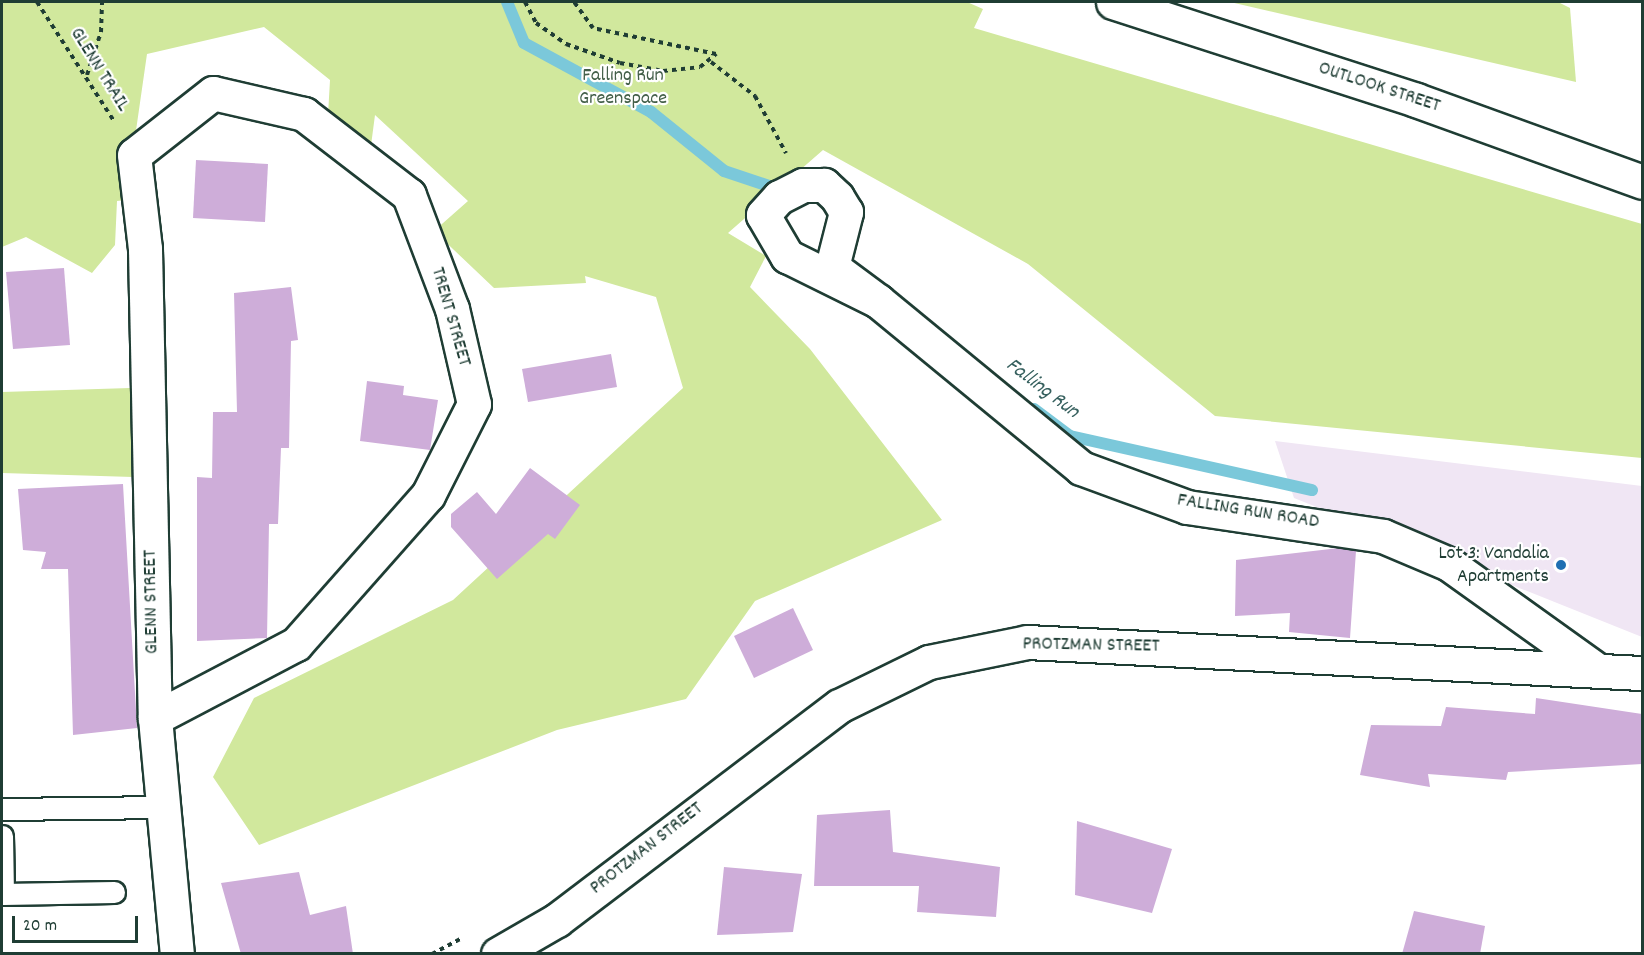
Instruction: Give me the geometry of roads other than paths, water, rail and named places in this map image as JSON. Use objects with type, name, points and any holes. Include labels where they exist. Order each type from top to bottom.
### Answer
[{"type":"street","name":"OUTLOOK STREET","points":[[1113,2],[1416,100],[1642,182]]},
{"type":"street","name":"TRENT STREET","points":[[134,155],[213,93],[304,114],[409,195],[452,309],[474,404],[428,495],[296,644],[155,718]]},
{"type":"street","name":"GLENN STREET","points":[[134,155],[145,249],[155,718],[177,954]]},
{"type":"street","name":"FALLING RUN ROAD","points":[[878,301],[787,256],[768,232],[763,215],[778,197],[804,185],[824,185],[837,196],[846,212],[832,267],[878,301],[1081,468],[1187,507],[1383,536],[1449,564],[1597,670]]},
{"type":"street","name":"PROTZMAN STREET","points":[[498,954],[557,920],[839,706],[929,662],[1027,642],[1597,670]]},
{"type":"street","points":[[1597,670],[1642,673]]},
{"type":"lane","points":[[2,809],[163,807]]},
{"type":"lane","points":[[2,836],[3,894],[114,892]]},
{"type":"waterway","name":"Falling Run","points":[[507,2],[524,43],[651,112],[724,171],[784,191]]},
{"type":"waterway","name":"Falling Run","points":[[1034,409],[1070,436],[1312,490]]},
{"type":"place","name":"Lot 3: Vandalia Apartments","points":[[1561,565]]},
{"type":"park label","name":"Falling Run Greenspace","points":[[623,88]]}]
